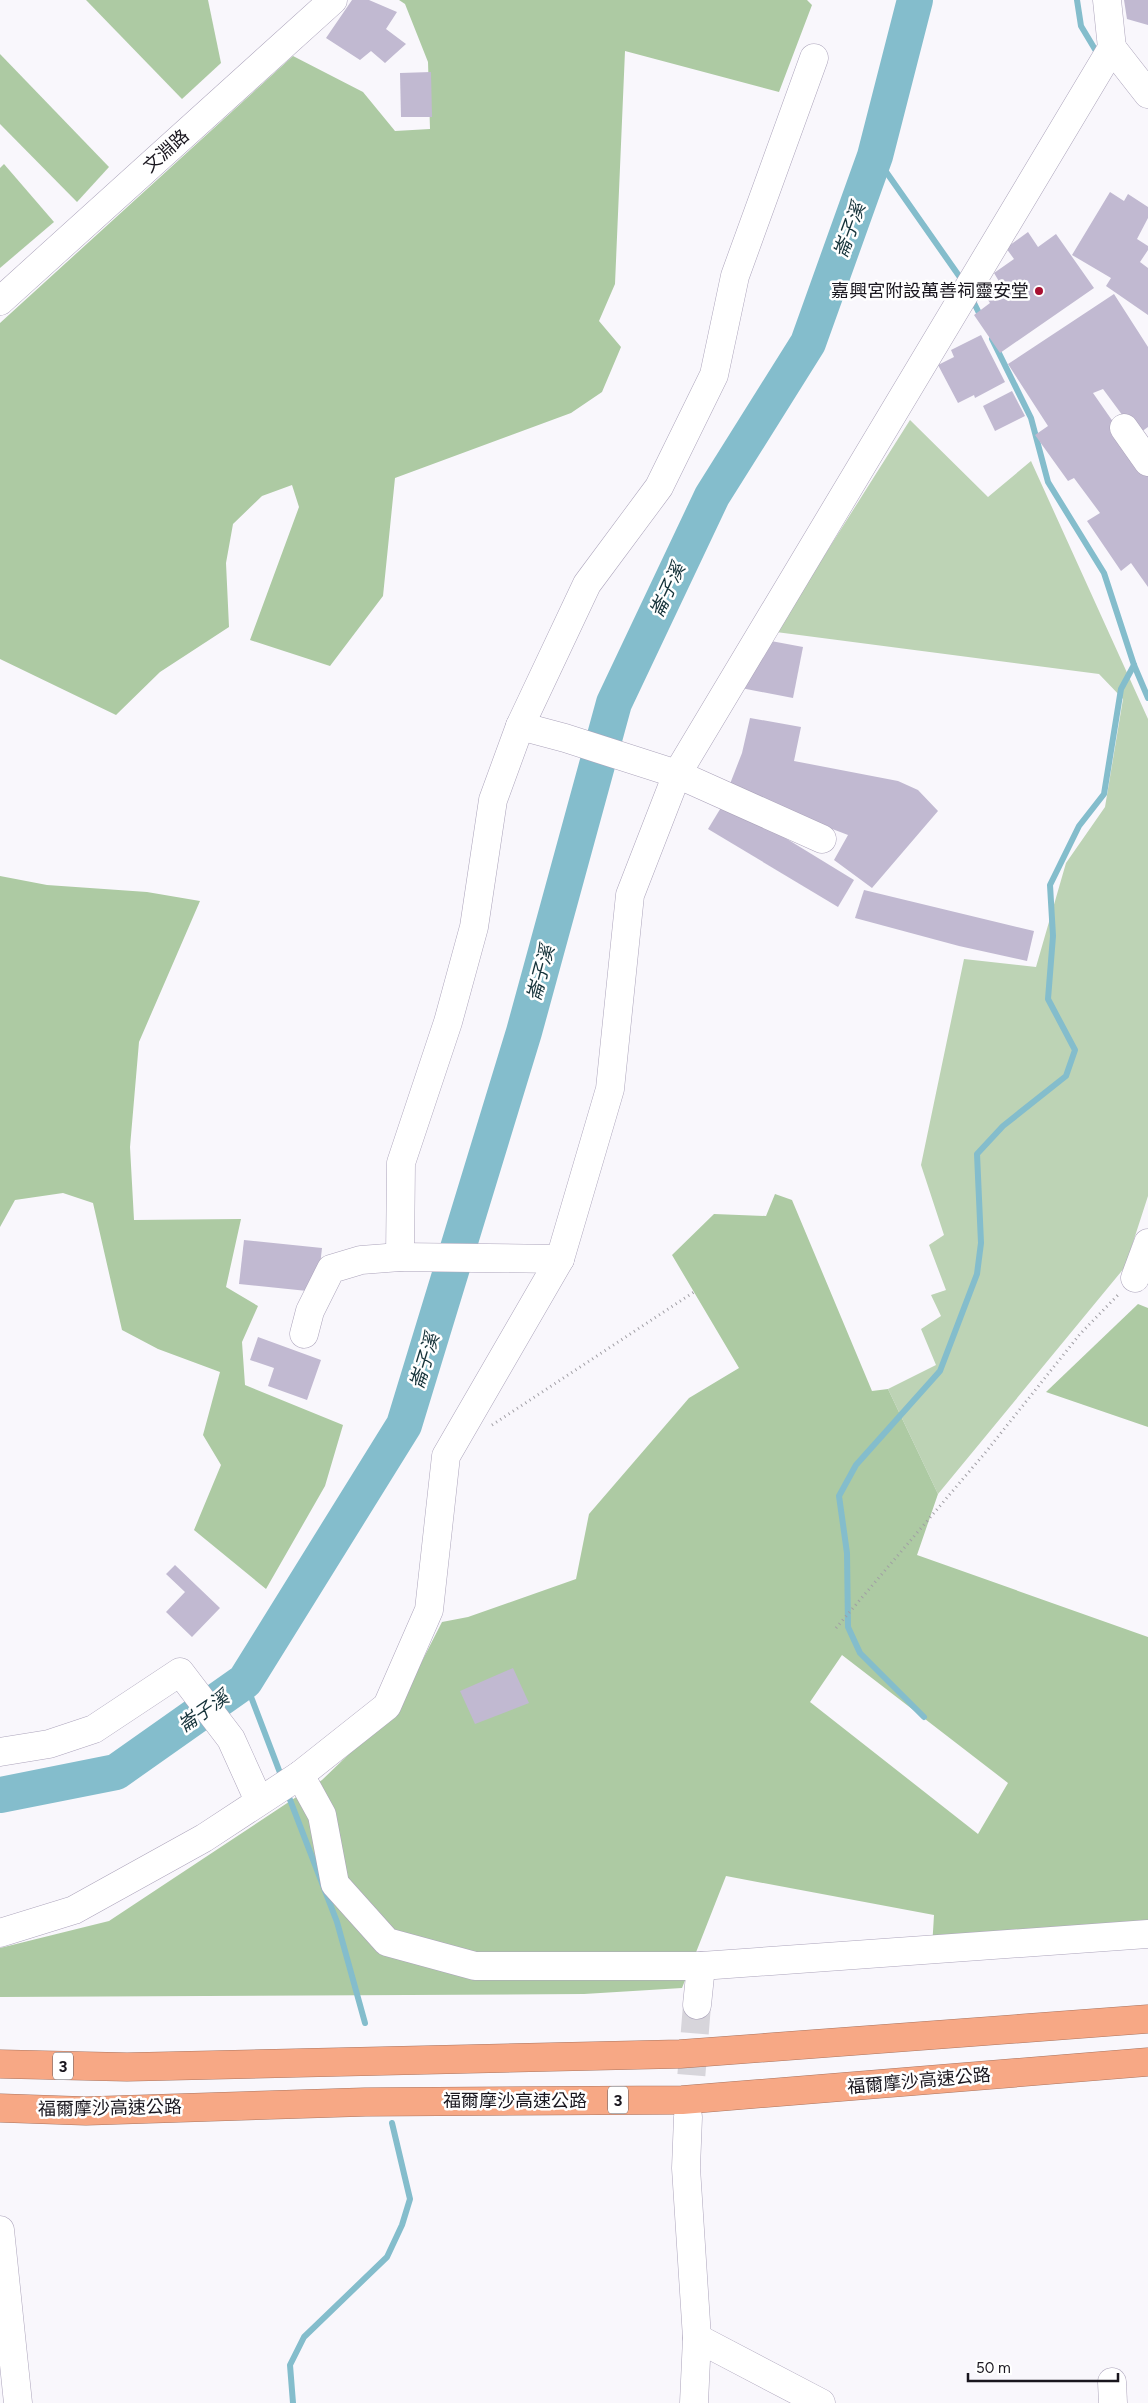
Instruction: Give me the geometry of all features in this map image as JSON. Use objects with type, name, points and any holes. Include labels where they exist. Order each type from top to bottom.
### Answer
[{"type":"highway","name":"3","points":[[0,2064],[127,2068],[680,2054],[1148,2019]]},
{"type":"highway","name":"福爾摩沙高速公路","points":[[0,2108],[86,2111],[365,2102],[682,2100],[1148,2062]]},
{"type":"street","name":"文淵路","points":[[0,301],[332,0]]},
{"type":"street","points":[[1107,0],[1112,48],[1148,94]]},
{"type":"street","points":[[0,1932],[74,1910],[204,1838],[300,1775],[387,1706],[429,1610],[446,1456],[560,1259],[610,1089],[630,895],[677,774],[1112,48]]},
{"type":"street","points":[[400,1257],[401,1163],[448,1022],[474,927],[494,800],[520,726],[587,584],[659,486],[714,374],[735,276],[814,58]]},
{"type":"street","points":[[1124,428],[1148,462]]},
{"type":"street","points":[[520,726],[565,738],[677,774],[822,839]]},
{"type":"street","points":[[1135,1278],[1148,1243]]},
{"type":"street","points":[[304,1334],[310,1311],[331,1270],[361,1260],[400,1257],[560,1259]]},
{"type":"street","points":[[0,1752],[49,1744],[94,1729],[180,1672],[232,1739],[259,1801]]},
{"type":"street","points":[[300,1775],[322,1815],[335,1884],[387,1942],[475,1966],[701,1966],[1148,1934]]},
{"type":"street","points":[[697,2005],[701,1966]]},
{"type":"street","points":[[688,2116],[686,2168],[697,2338],[694,2403]]},
{"type":"street","points":[[0,2230],[18,2403]]},
{"type":"street","points":[[697,2338],[821,2403]]},
{"type":"path","points":[[836,1628],[985,1453],[1080,1334],[1135,1278]]},
{"type":"path","points":[[487,1429],[694,1292]]},
{"type":"green space","points":[[86,0],[208,0],[221,63],[182,99]]},
{"type":"green space","points":[[399,0],[807,0],[812,5],[779,92],[625,51],[615,284],[599,321],[621,347],[602,392],[571,413],[395,478],[383,596],[330,666],[250,640],[299,507],[292,485],[262,496],[233,524],[226,563],[229,627],[160,672],[116,715],[0,659],[0,323],[293,56],[363,92],[395,131],[430,129],[428,62],[405,4]]},
{"type":"green space","points":[[0,54],[109,167],[77,202],[0,124]]},
{"type":"green space","points":[[4,164],[54,222],[0,268],[0,168]]},
{"type":"green space","points":[[910,420],[988,497],[1031,461],[1148,719],[1148,1196],[1125,1267],[938,1494],[888,1389],[936,1365],[921,1329],[941,1316],[931,1295],[946,1290],[929,1245],[944,1235],[921,1165],[964,959],[1036,967],[1066,863],[1105,807],[1123,699],[1099,674],[776,632]]},
{"type":"green space","points":[[0,876],[47,885],[147,892],[200,901],[139,1042],[130,1147],[134,1220],[241,1219],[226,1287],[258,1306],[242,1342],[245,1385],[343,1425],[325,1486],[266,1589],[194,1530],[221,1465],[203,1435],[220,1372],[158,1349],[122,1330],[93,1203],[63,1193],[15,1200],[0,1227]]},
{"type":"green space","points":[[775,1194],[792,1200],[872,1391],[888,1389],[938,1494],[917,1555],[1148,1637],[1148,1925],[932,1948],[934,1915],[726,1876],[682,1988],[584,1994],[0,1997],[0,1948],[109,1921],[322,1780],[399,1706],[442,1622],[468,1617],[576,1579],[589,1514],[689,1398],[739,1368],[672,1255],[714,1214],[766,1216]],"holes":[[[842,1655],[1008,1783],[978,1834],[810,1702]]]},
{"type":"green space","points":[[1138,1304],[1148,1308],[1148,1427],[1046,1392]]},
{"type":"building","points":[[352,0],[369,0],[397,12],[386,29],[406,44],[385,63],[371,51],[360,60],[326,38]]},
{"type":"building","points":[[1124,0],[1148,0],[1148,25],[1127,19]]},
{"type":"building","points":[[431,72],[432,117],[401,117],[400,73]]},
{"type":"building","points":[[1110,192],[1124,201],[1128,194],[1148,207],[1148,218],[1137,239],[1148,246],[1148,250],[1140,262],[1148,268],[1148,315],[1106,286],[1111,278],[1072,255]]},
{"type":"building","name":"嘉興宮附設萬善祠靈安堂","points":[[1028,232],[1038,247],[1056,234],[1094,288],[1000,353],[974,315],[990,303],[984,294],[1000,283],[994,273],[1014,259],[1006,248]]},
{"type":"building","points":[[1114,294],[1148,347],[1148,427],[1137,435],[1103,389],[1093,393],[1148,472],[1148,587],[1131,563],[1121,571],[1087,521],[1100,513],[1074,478],[1068,481],[1035,435],[1048,426],[1008,364]]},
{"type":"building","points":[[981,335],[1005,382],[975,398],[974,395],[958,403],[938,365],[954,357],[951,350]]},
{"type":"building","points":[[1012,391],[1025,416],[995,431],[983,406]]},
{"type":"building","points":[[771,641],[803,647],[793,698],[741,688]]},
{"type":"building","points":[[750,718],[801,727],[794,761],[898,781],[918,790],[938,811],[872,888],[834,860],[848,835],[728,789],[742,753]]},
{"type":"building","points":[[725,801],[854,880],[838,907],[708,829]]},
{"type":"building","points":[[864,890],[1034,931],[1027,961],[959,946],[855,918]]},
{"type":"building","points":[[244,1240],[322,1248],[317,1292],[239,1284]]},
{"type":"building","points":[[258,1337],[321,1360],[307,1400],[268,1386],[274,1368],[250,1360]]},
{"type":"building","points":[[175,1565],[220,1608],[192,1637],[166,1612],[185,1592],[166,1574]]},
{"type":"building","points":[[513,1668],[529,1703],[475,1724],[460,1691]]},
{"type":"waterway","name":"崙子溪","points":[[0,1795],[116,1772],[245,1681],[404,1425],[524,1032],[614,703],[712,496],[808,343],[875,156],[915,0]]},
{"type":"waterway","points":[[1077,0],[1081,26],[1099,56]]},
{"type":"waterway","points":[[875,156],[964,283]]},
{"type":"waterway","points":[[972,299],[982,319]]},
{"type":"waterway","points":[[992,339],[1031,418],[1048,482],[1104,573],[1134,665],[1148,698]]},
{"type":"waterway","points":[[924,1717],[860,1653],[848,1627],[847,1553],[839,1496],[856,1465],[940,1371],[977,1274],[981,1243],[977,1154],[1003,1126],[1066,1076],[1075,1050],[1048,999],[1053,936],[1050,885],[1079,826],[1104,794],[1121,689],[1134,665]]},
{"type":"waterway","points":[[245,1681],[282,1778]]},
{"type":"waterway","points":[[287,1792],[337,1922],[365,2023]]},
{"type":"waterway","points":[[293,2403],[290,2365],[304,2337],[387,2257],[402,2225],[410,2199],[392,2123]]},
{"type":"tunnel","points":[[688,2117],[697,2005]]},
{"type":"place","name":"嘉興宮附設萬善祠靈安堂","points":[[1039,291]]}]
